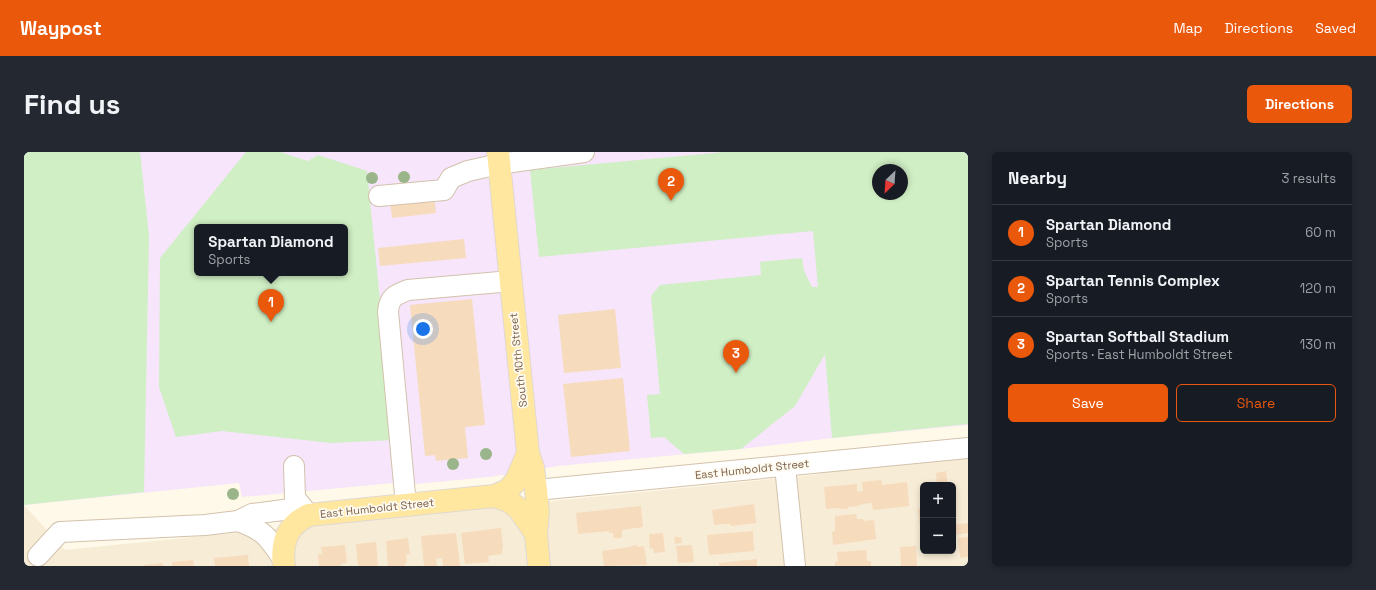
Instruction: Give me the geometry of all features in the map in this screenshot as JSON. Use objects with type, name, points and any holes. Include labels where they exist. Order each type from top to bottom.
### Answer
[{"type":"main road","name":"South 10th Street","points":[[498,158],[528,453],[533,468],[536,490],[538,512],[536,534],[539,566]]},
{"type":"main road","name":"East Humboldt Street","points":[[309,515],[494,496],[508,490],[516,481],[528,453]]},
{"type":"main road","name":"East Humboldt Street","points":[[494,496],[509,501],[519,509],[536,534]]},
{"type":"main road","points":[[284,562],[284,544],[288,534],[301,518],[309,515]]},
{"type":"street","points":[[379,196],[444,190],[451,178],[498,158],[584,152]]},
{"type":"street","points":[[406,505],[388,304],[392,298],[408,290],[511,281]]},
{"type":"street","name":"East Humboldt Street","points":[[536,490],[968,448]]},
{"type":"street","points":[[294,466],[295,498],[309,515]]},
{"type":"street","points":[[785,466],[795,566]]},
{"type":"street","name":"East Humboldt Street","points":[[34,560],[60,532],[204,525],[238,521],[252,514],[291,508],[309,515]]},
{"type":"street","name":"East Humboldt Street","points":[[238,521],[251,525],[263,532],[284,562]]},
{"type":"shaded area","points":[[24,152],[968,152],[968,425],[832,438],[741,449],[558,466],[489,477],[416,484],[415,481],[242,497],[239,483],[24,505]]},
{"type":"shaded area","points":[[968,448],[968,566],[24,566],[24,505],[65,550],[813,475],[929,452]]},
{"type":"green space","points":[[24,152],[140,152],[149,236],[144,492],[24,505]]},
{"type":"green space","points":[[246,152],[280,152],[308,161],[318,155],[367,171],[394,440],[331,443],[222,431],[176,437],[159,387],[160,258]]},
{"type":"green space","points":[[725,152],[968,152],[968,424],[832,438],[825,354],[795,406],[741,449],[684,454],[664,437],[651,438],[647,395],[660,394],[651,296],[660,285],[761,275],[760,262],[802,258],[804,271],[812,287],[818,287],[813,231],[539,257],[530,170]]},
{"type":"building","points":[[434,196],[436,213],[392,218],[390,201]]},
{"type":"building","points":[[464,239],[466,258],[380,266],[378,248]]},
{"type":"building","points":[[472,299],[485,425],[465,427],[468,458],[436,461],[435,455],[425,456],[410,305]]},
{"type":"building","points":[[615,309],[621,368],[564,373],[558,315]]},
{"type":"building","points":[[623,378],[630,451],[571,457],[563,384]]},
{"type":"building","points":[[946,471],[948,482],[937,482],[936,473]]},
{"type":"building","points":[[881,480],[882,485],[907,482],[909,506],[873,510],[872,503],[848,507],[848,509],[826,509],[824,487],[857,484],[857,492],[863,491],[862,482]]},
{"type":"building","points":[[754,504],[756,523],[731,526],[730,524],[714,525],[712,510]]},
{"type":"building","points":[[641,506],[643,527],[622,530],[622,538],[614,538],[613,533],[609,533],[609,531],[578,534],[576,513]]},
{"type":"building","points":[[918,509],[920,509],[920,527]]},
{"type":"building","points":[[856,514],[857,519],[863,519],[863,521],[874,520],[876,539],[833,545],[832,532],[835,531],[835,516]]},
{"type":"building","points":[[968,523],[968,533],[956,535],[956,525]]},
{"type":"building","points":[[501,528],[503,548],[502,554],[488,556],[489,562],[465,564],[461,533]]},
{"type":"building","points":[[753,531],[754,551],[709,555],[707,535]]},
{"type":"building","points":[[456,533],[460,566],[443,566],[442,558],[436,559],[437,566],[424,566],[421,536]]},
{"type":"building","points":[[663,533],[665,552],[654,553],[653,548],[650,549],[649,534]]},
{"type":"building","points":[[674,537],[681,537],[682,543],[675,544]]},
{"type":"building","points":[[968,537],[968,557],[960,558],[958,538]]},
{"type":"building","points":[[408,538],[410,554],[406,554],[407,563],[405,563],[405,566],[388,566],[386,541]]},
{"type":"building","points":[[376,542],[378,566],[358,566],[356,544]]},
{"type":"building","points":[[345,545],[347,563],[341,564],[341,566],[319,566],[318,554],[322,554],[321,547]]},
{"type":"building","points":[[637,545],[637,547],[644,546],[647,565],[604,566],[602,551]]},
{"type":"building","points":[[692,545],[694,562],[678,563],[676,546]]},
{"type":"building","points":[[916,546],[917,566],[901,566],[900,547]]},
{"type":"building","points":[[866,550],[867,561],[871,561],[871,566],[835,566],[835,562],[838,561],[837,552]]},
{"type":"building","points":[[248,555],[249,566],[215,566],[214,558]]},
{"type":"building","points":[[757,559],[757,566],[719,566],[719,563]]},
{"type":"building","points":[[193,560],[194,566],[172,566],[172,562]]},
{"type":"building","points":[[163,563],[163,566],[144,566],[144,565]]},
{"type":"place","name":"Spartan Tennis Complex","points":[[671,201]]},
{"type":"place","name":"Spartan Diamond","points":[[271,322]]},
{"type":"place","name":"Spartan Softball Stadium","points":[[736,373]]}]
